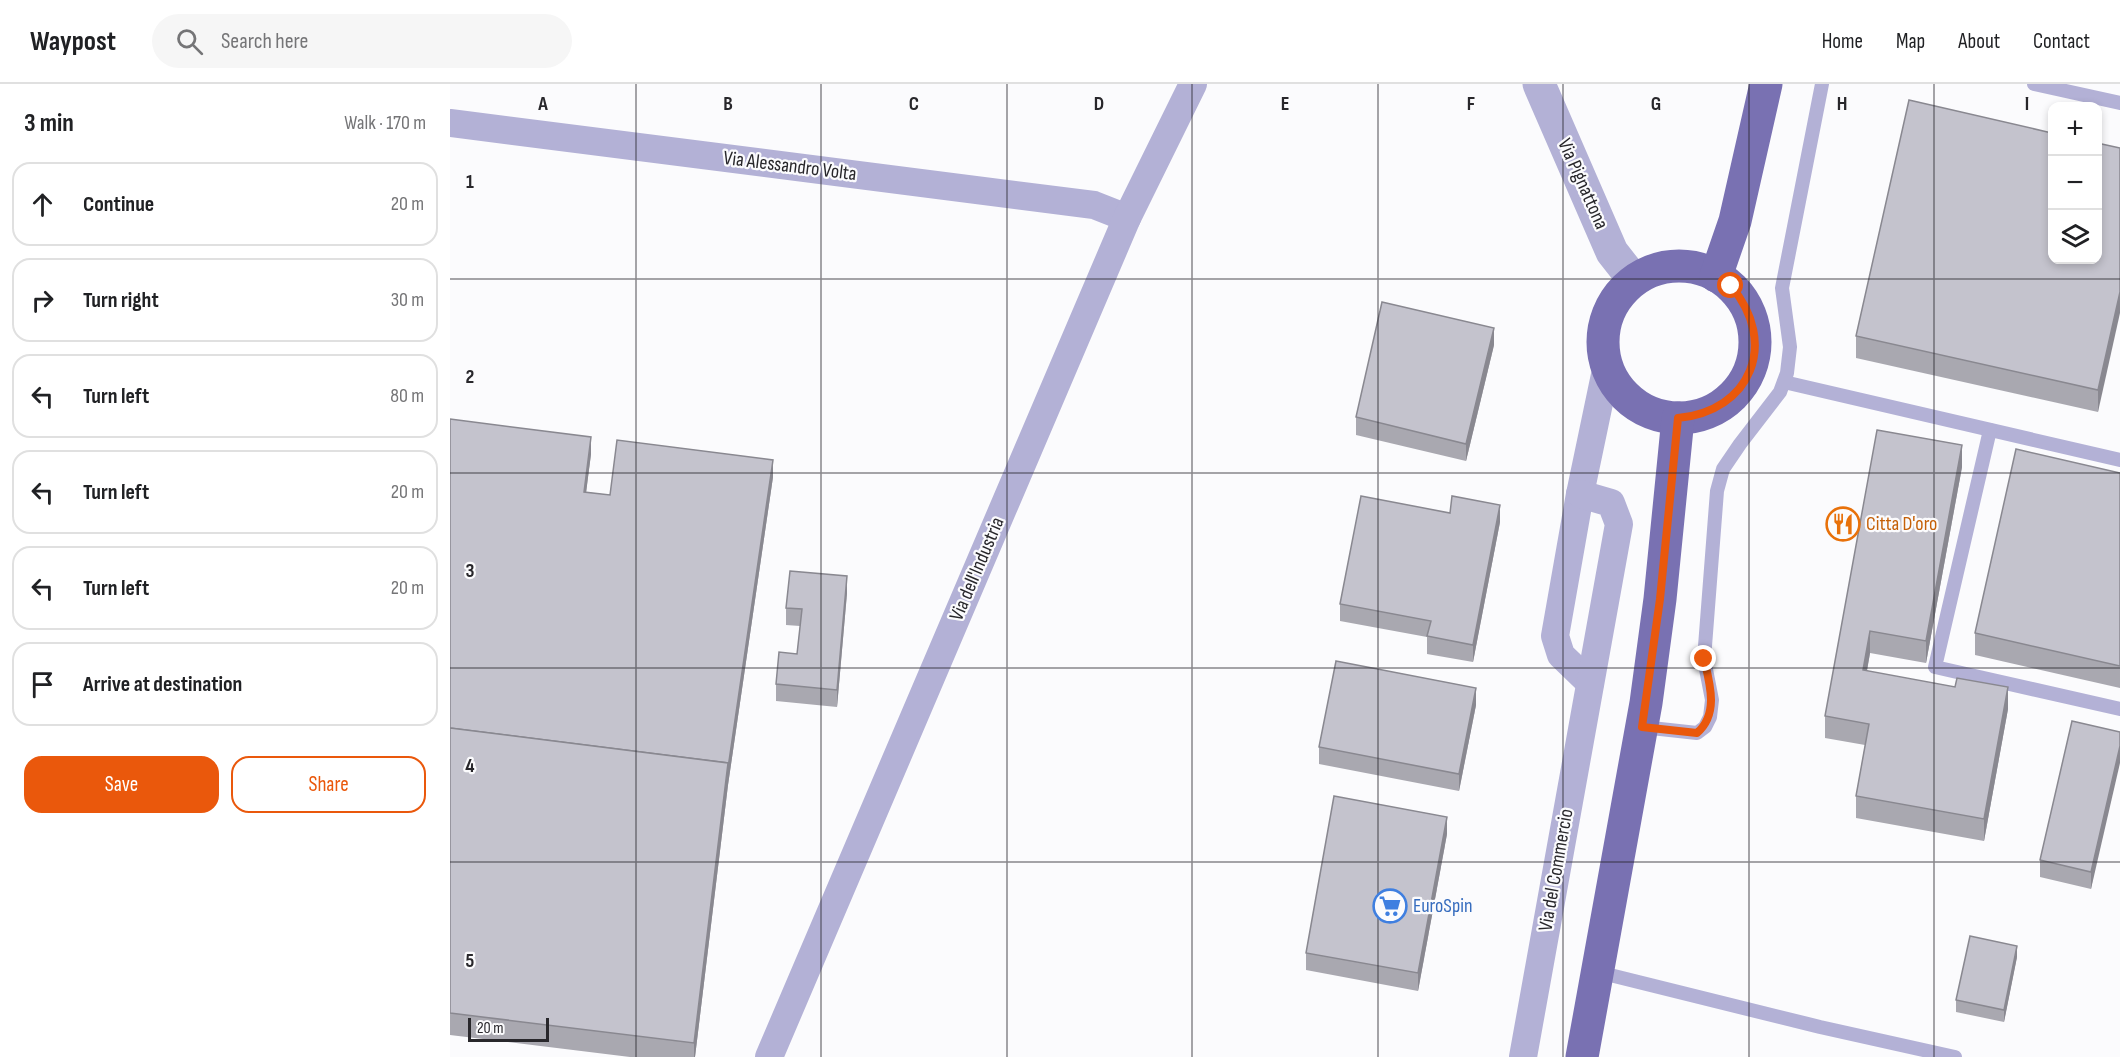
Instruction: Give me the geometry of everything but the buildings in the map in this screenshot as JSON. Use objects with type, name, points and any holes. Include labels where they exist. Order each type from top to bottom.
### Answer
[{"type":"main road","points":[[1716,276],[1735,221],[1766,84]]},
{"type":"main road","points":[[1683,266],[1701,269],[1716,276],[1731,286],[1743,300],[1751,317],[1755,335],[1750,371],[1741,387],[1728,400],[1696,417],[1662,417],[1647,411],[1634,403],[1617,386],[1607,365],[1603,346],[1604,328],[1615,302],[1634,280],[1666,267],[1683,266]]},
{"type":"main road","points":[[1582,1057],[1642,727],[1660,599],[1678,418]]},
{"type":"street","name":"Via dell'Industria","points":[[769,1057],[1127,218],[1193,84]]},
{"type":"street","name":"Via Pignattona","points":[[1539,84],[1612,252],[1634,280]]},
{"type":"street","name":"Via Alessandro Volta","points":[[450,123],[1094,205],[1127,218]]},
{"type":"street","points":[[1590,683],[1561,655],[1555,636],[1580,494],[1607,365]]},
{"type":"street","name":"Via del Commercio","points":[[1522,1057],[1619,524],[1611,503],[1580,494]]},
{"type":"lane","points":[[1642,727],[1697,733],[1705,727],[1710,717],[1712,700],[1704,659],[1716,491],[1723,469],[1780,392],[1784,382],[1790,347],[1782,288],[1822,84]]},
{"type":"lane","points":[[2034,84],[2120,103]]},
{"type":"lane","points":[[1784,382],[2120,460]]},
{"type":"lane","points":[[1990,430],[1935,667],[2120,709]]},
{"type":"lane","points":[[1598,972],[1820,1027],[1955,1057]]},
{"type":"place","name":"Citta D'oro","points":[[1843,524]]},
{"type":"place","name":"EuroSpin","points":[[1390,906]]},
{"type":"route","points":[[1704,659],[1712,700],[1710,717],[1705,727],[1697,733],[1642,727],[1660,599],[1678,418],[1696,417],[1728,400],[1741,387],[1750,371],[1755,353],[1755,335],[1751,317],[1743,300],[1731,286]]}]
